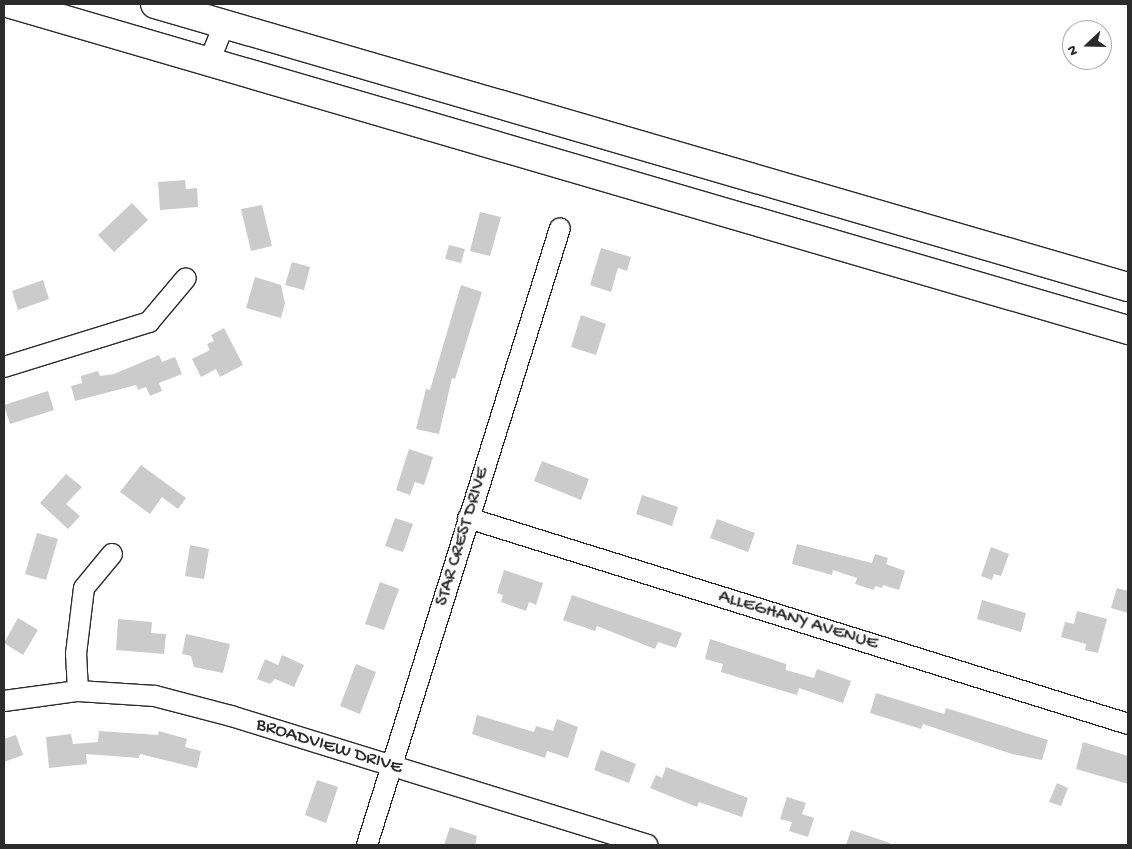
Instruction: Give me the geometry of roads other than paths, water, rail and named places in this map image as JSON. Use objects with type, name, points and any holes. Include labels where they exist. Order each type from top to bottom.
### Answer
[{"type":"highway","points":[[11,4],[1128,330]]},
{"type":"highway","points":[[155,4],[1128,287]]},
{"type":"street","points":[[209,62],[224,25]]},
{"type":"street","name":"STAR CREST DRIVE","points":[[367,845],[560,228]]},
{"type":"street","points":[[4,367],[149,322],[186,278]]},
{"type":"street","name":"ALLEGHANY AVENUE","points":[[468,518],[1128,724]]},
{"type":"street","points":[[78,691],[76,654],[84,588],[112,554]]},
{"type":"street","name":"BROADVIEW DRIVE","points":[[4,701],[78,691],[155,696],[392,766],[648,845]]}]
